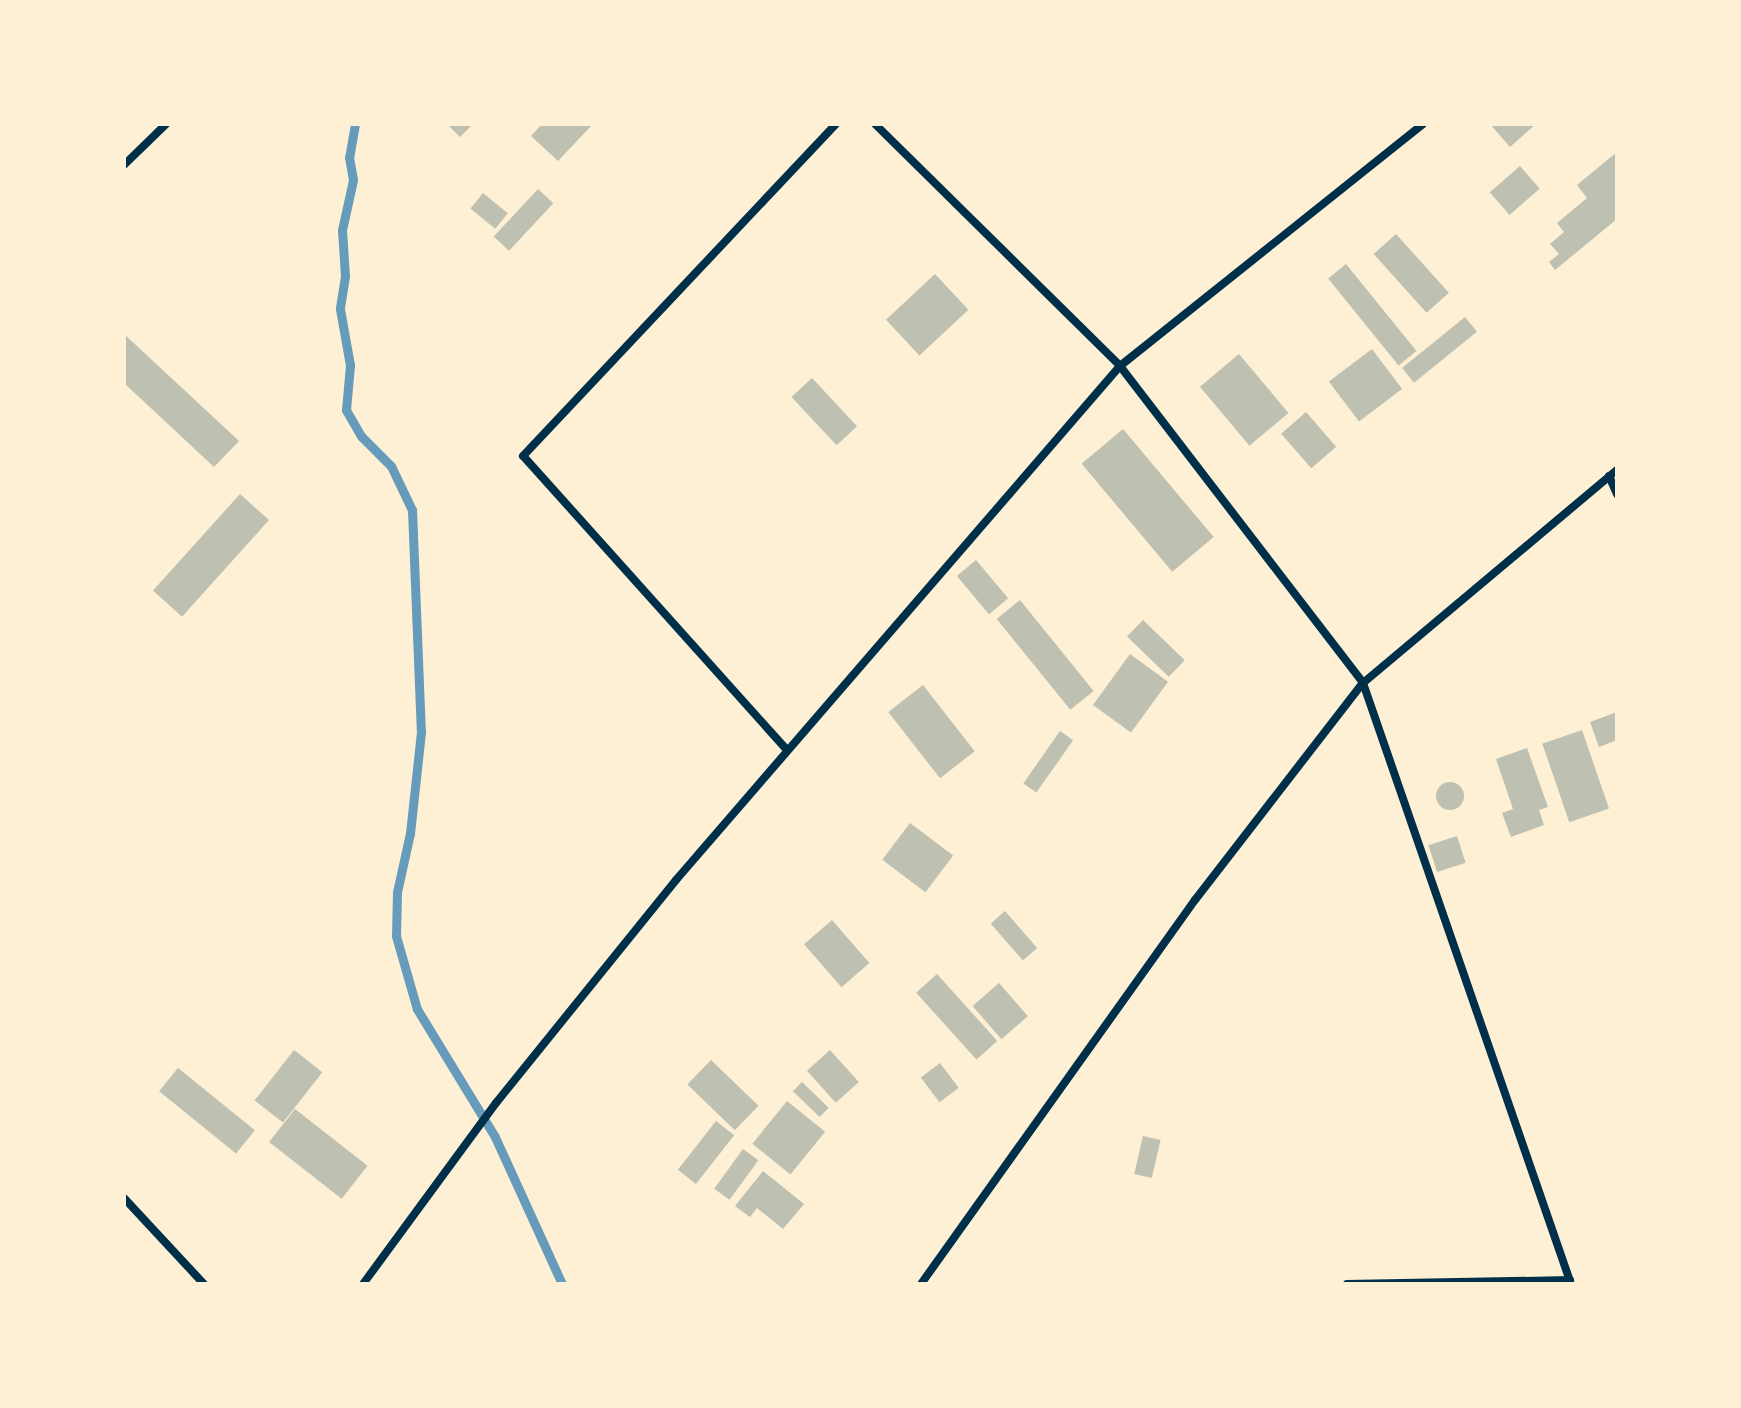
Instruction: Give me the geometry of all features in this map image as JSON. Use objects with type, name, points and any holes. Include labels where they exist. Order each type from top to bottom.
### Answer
[{"type":"street","points":[[124,165],[166,124]]},
{"type":"street","points":[[787,750],[523,456],[836,124]]},
{"type":"street","points":[[875,124],[1120,366],[1363,683],[1571,1282],[1347,1284]]},
{"type":"street","points":[[363,1284],[496,1103],[787,750],[1120,366],[1423,124]]},
{"type":"street","points":[[921,1284],[1195,900],[1363,683],[1613,473],[1617,494]]},
{"type":"street","points":[[124,1198],[204,1284]]},
{"type":"building","points":[[447,124],[473,124],[460,137]]},
{"type":"building","points":[[542,124],[593,124],[558,161],[531,136]]},
{"type":"building","points":[[1490,124],[1536,124],[1510,147]]},
{"type":"building","points":[[1617,152],[1617,219],[1555,270],[1549,262],[1559,254],[1550,244],[1564,232],[1557,223],[1587,198],[1577,185]]},
{"type":"building","points":[[1520,166],[1540,189],[1509,215],[1490,192]]},
{"type":"building","points":[[538,189],[553,203],[509,251],[494,237]]},
{"type":"building","points":[[483,193],[508,213],[495,229],[470,209]]},
{"type":"building","points":[[1396,234],[1449,293],[1427,313],[1374,254]]},
{"type":"building","points":[[1346,264],[1416,351],[1399,366],[1328,278]]},
{"type":"building","points":[[935,274],[968,310],[919,356],[886,320]]},
{"type":"building","points":[[1465,317],[1477,332],[1414,383],[1402,368]]},
{"type":"building","points":[[124,334],[239,441],[214,467],[124,383]]},
{"type":"building","points":[[1372,349],[1402,389],[1359,421],[1329,381]]},
{"type":"building","points":[[1239,354],[1288,413],[1249,446],[1200,387]]},
{"type":"building","points":[[812,378],[857,426],[837,445],[792,397]]},
{"type":"building","points":[[1306,412],[1336,447],[1311,468],[1281,434]]},
{"type":"building","points":[[1123,429],[1214,537],[1172,572],[1082,464]]},
{"type":"building","points":[[240,494],[269,520],[182,617],[153,591]]},
{"type":"building","points":[[976,560],[1008,598],[989,614],[957,576]]},
{"type":"building","points":[[1020,600],[1094,691],[1070,710],[997,619]]},
{"type":"building","points":[[1143,620],[1185,660],[1169,677],[1127,637]]},
{"type":"building","points":[[1130,654],[1168,682],[1131,733],[1093,705]]},
{"type":"building","points":[[923,685],[975,751],[940,778],[888,712]]},
{"type":"building","points":[[1617,712],[1617,740],[1599,747],[1590,722]]},
{"type":"building","points":[[1582,730],[1609,808],[1569,822],[1542,744]]},
{"type":"building","points":[[1060,731],[1073,740],[1036,793],[1023,783]]},
{"type":"building","points":[[1527,748],[1548,807],[1539,810],[1544,825],[1511,837],[1502,813],[1513,809],[1496,759]]},
{"type":"building","points":[[1450,782],[1460,786],[1464,796],[1460,806],[1450,810],[1440,806],[1436,796],[1440,786]]},
{"type":"building","points":[[910,823],[953,855],[925,892],[882,860]]},
{"type":"building","points":[[1457,836],[1466,863],[1437,872],[1428,845]]},
{"type":"building","points":[[1005,911],[1037,948],[1023,960],[991,923]]},
{"type":"building","points":[[832,920],[869,963],[841,987],[804,944]]},
{"type":"building","points":[[937,974],[997,1041],[976,1060],[916,993]]},
{"type":"building","points":[[999,983],[1028,1016],[1001,1039],[973,1006]]},
{"type":"building","points":[[294,1050],[322,1072],[283,1123],[255,1100]]},
{"type":"building","points":[[830,1050],[859,1082],[836,1103],[807,1071]]},
{"type":"building","points":[[711,1060],[758,1106],[735,1130],[687,1084]]},
{"type":"building","points":[[940,1063],[959,1088],[939,1102],[921,1077]]},
{"type":"building","points":[[178,1068],[255,1130],[236,1154],[159,1091]]},
{"type":"building","points":[[802,1082],[829,1108],[820,1117],[793,1091]]},
{"type":"building","points":[[787,1101],[825,1132],[790,1175],[752,1144]]},
{"type":"building","points":[[295,1109],[367,1166],[342,1199],[269,1142]]},
{"type":"building","points":[[716,1121],[734,1135],[696,1184],[678,1170]]},
{"type":"building","points":[[1143,1136],[1161,1140],[1152,1178],[1134,1174]]},
{"type":"building","points":[[743,1149],[758,1160],[730,1200],[714,1189]]},
{"type":"building","points":[[763,1171],[804,1204],[783,1229],[757,1208],[750,1217],[735,1206]]},
{"type":"waterway","points":[[355,124],[349,157],[353,180],[342,230],[345,276],[340,309],[350,365],[346,410],[361,436],[391,466],[412,510],[421,732],[410,833],[397,892],[396,936],[417,1009],[495,1137],[562,1284]]}]
